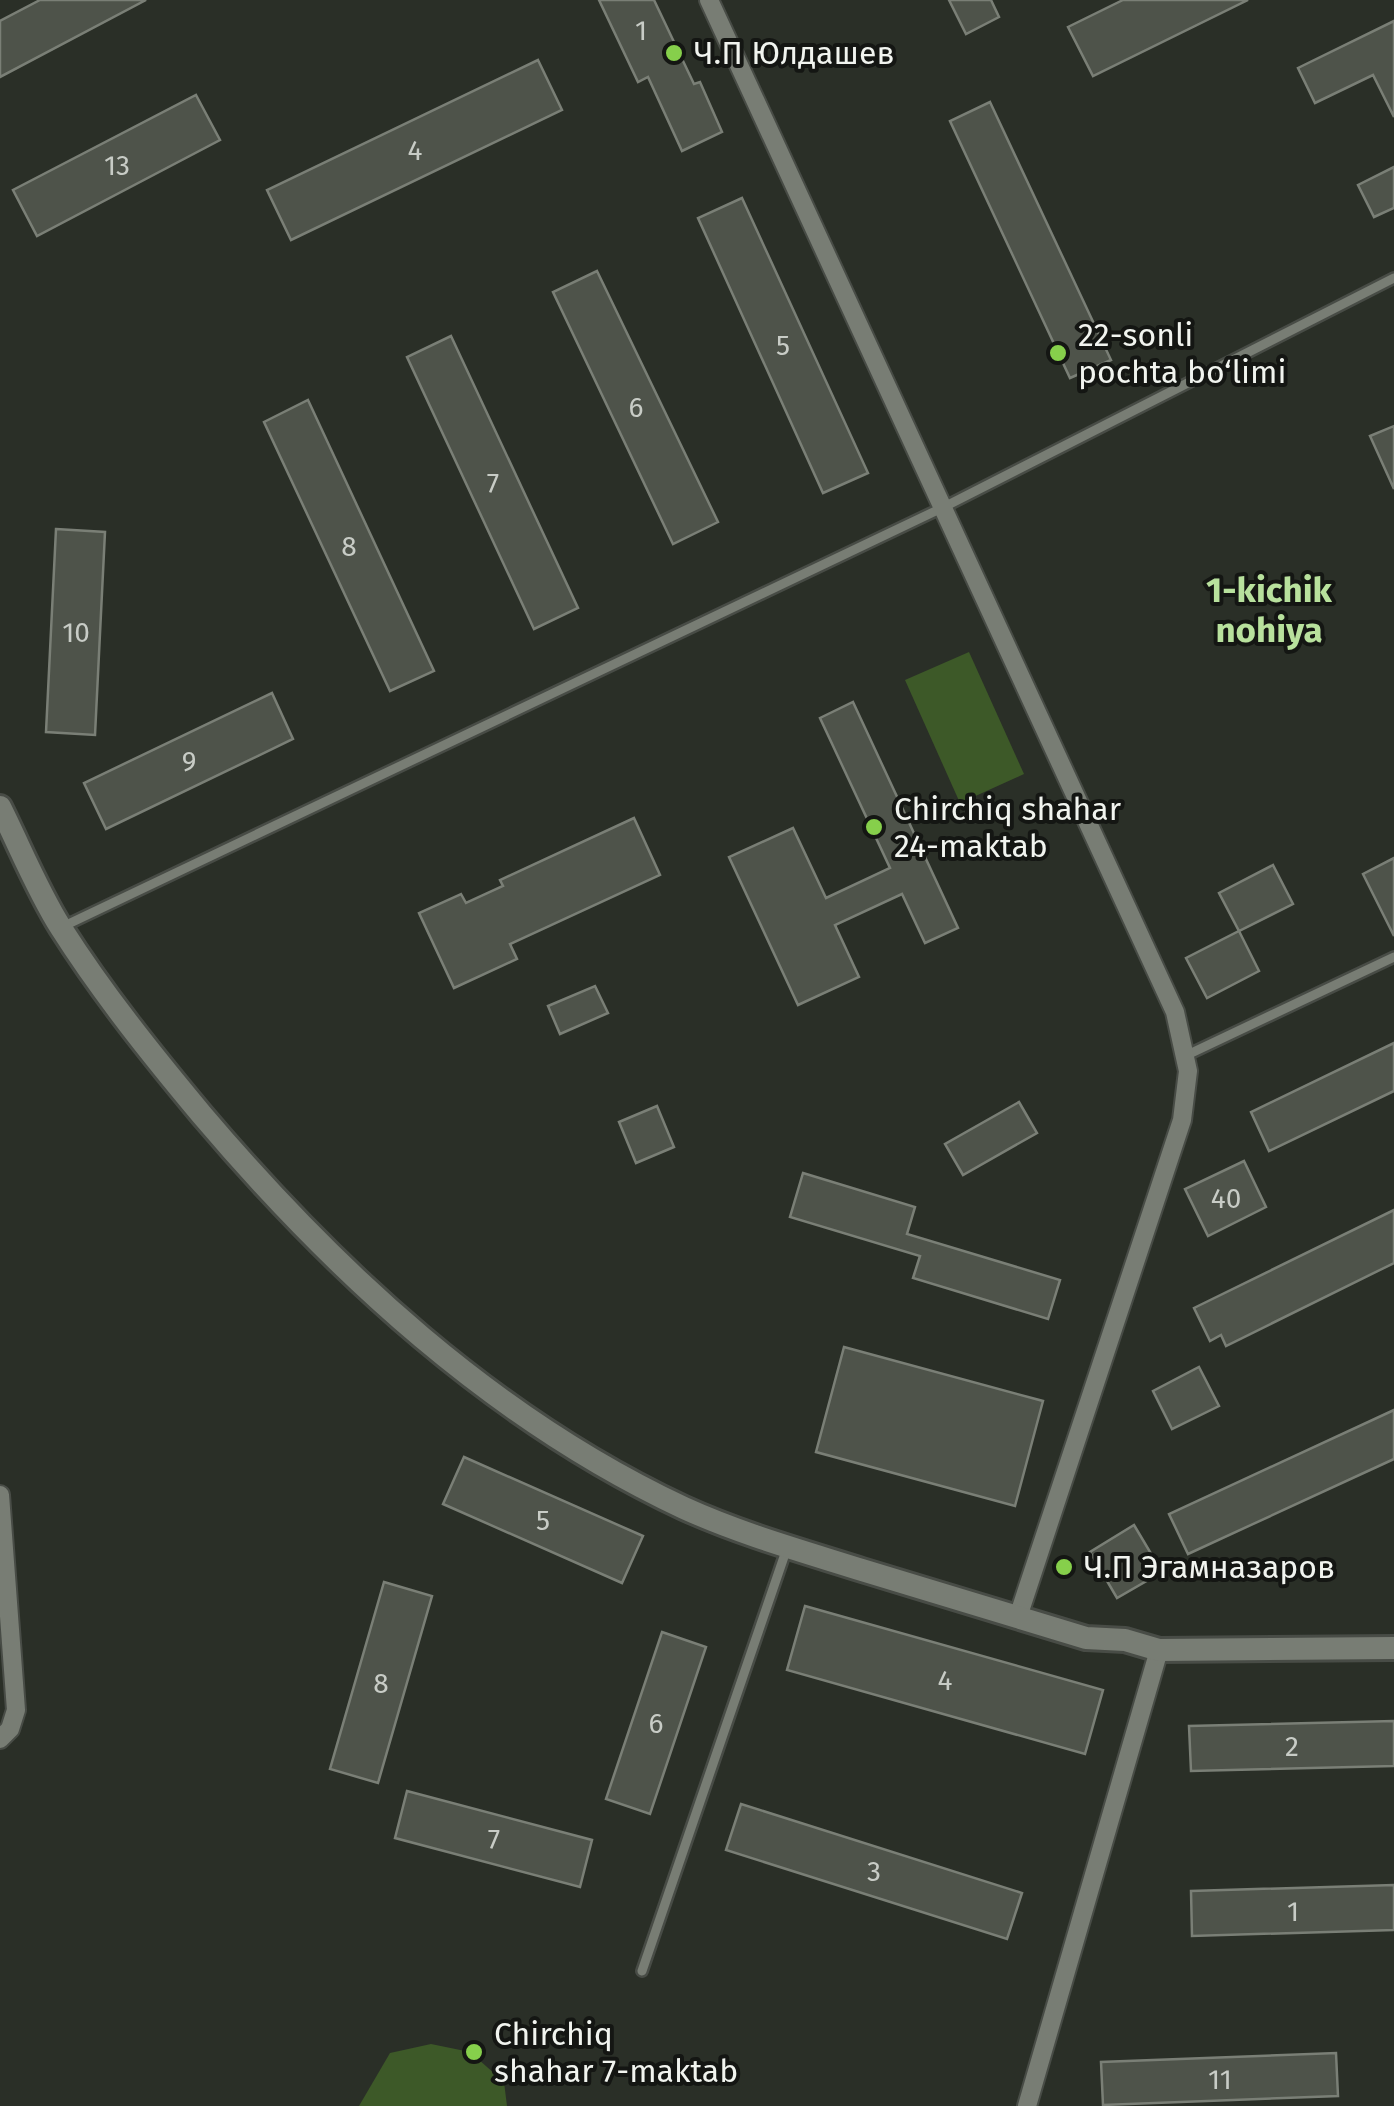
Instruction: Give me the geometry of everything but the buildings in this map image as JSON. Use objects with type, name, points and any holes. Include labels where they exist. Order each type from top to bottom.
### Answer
[{"type":"street","points":[[709,0],[1175,1012],[1185,1056],[1188,1072],[1182,1120],[1018,1617]]},
{"type":"street","points":[[0,807],[61,928],[155,1058],[308,1235],[370,1294],[500,1396],[586,1455],[688,1510],[787,1547],[1086,1638],[1126,1640],[1160,1650],[1394,1648]]},
{"type":"street","points":[[0,1494],[16,1710],[10,1728],[0,1740]]},
{"type":"street","points":[[1027,2106],[1160,1650]]},
{"type":"lane","points":[[61,928],[944,506],[1394,278]]},
{"type":"lane","points":[[1185,1056],[1394,957]]},
{"type":"lane","points":[[642,1971],[787,1547]]},
{"type":"green space","points":[[969,652],[1024,774],[960,803],[905,680]]},
{"type":"green space","points":[[431,2044],[470,2052],[504,2082],[507,2106],[359,2106],[390,2053]]},
{"type":"place","name":"Ч.П Юлдашев","points":[[674,53]]},
{"type":"place","name":"22-sonli pochta bo‘limi","points":[[1058,353]]},
{"type":"place","name":"Chirchiq shahar 24-maktab","points":[[874,827]]},
{"type":"place","name":"Ч.П Эгамназаров","points":[[1064,1567]]},
{"type":"place","name":"Chirchiq shahar 7-maktab","points":[[474,2052]]},
{"type":"district","name":"1-kichik nohiya","points":[[1269,610]]}]
